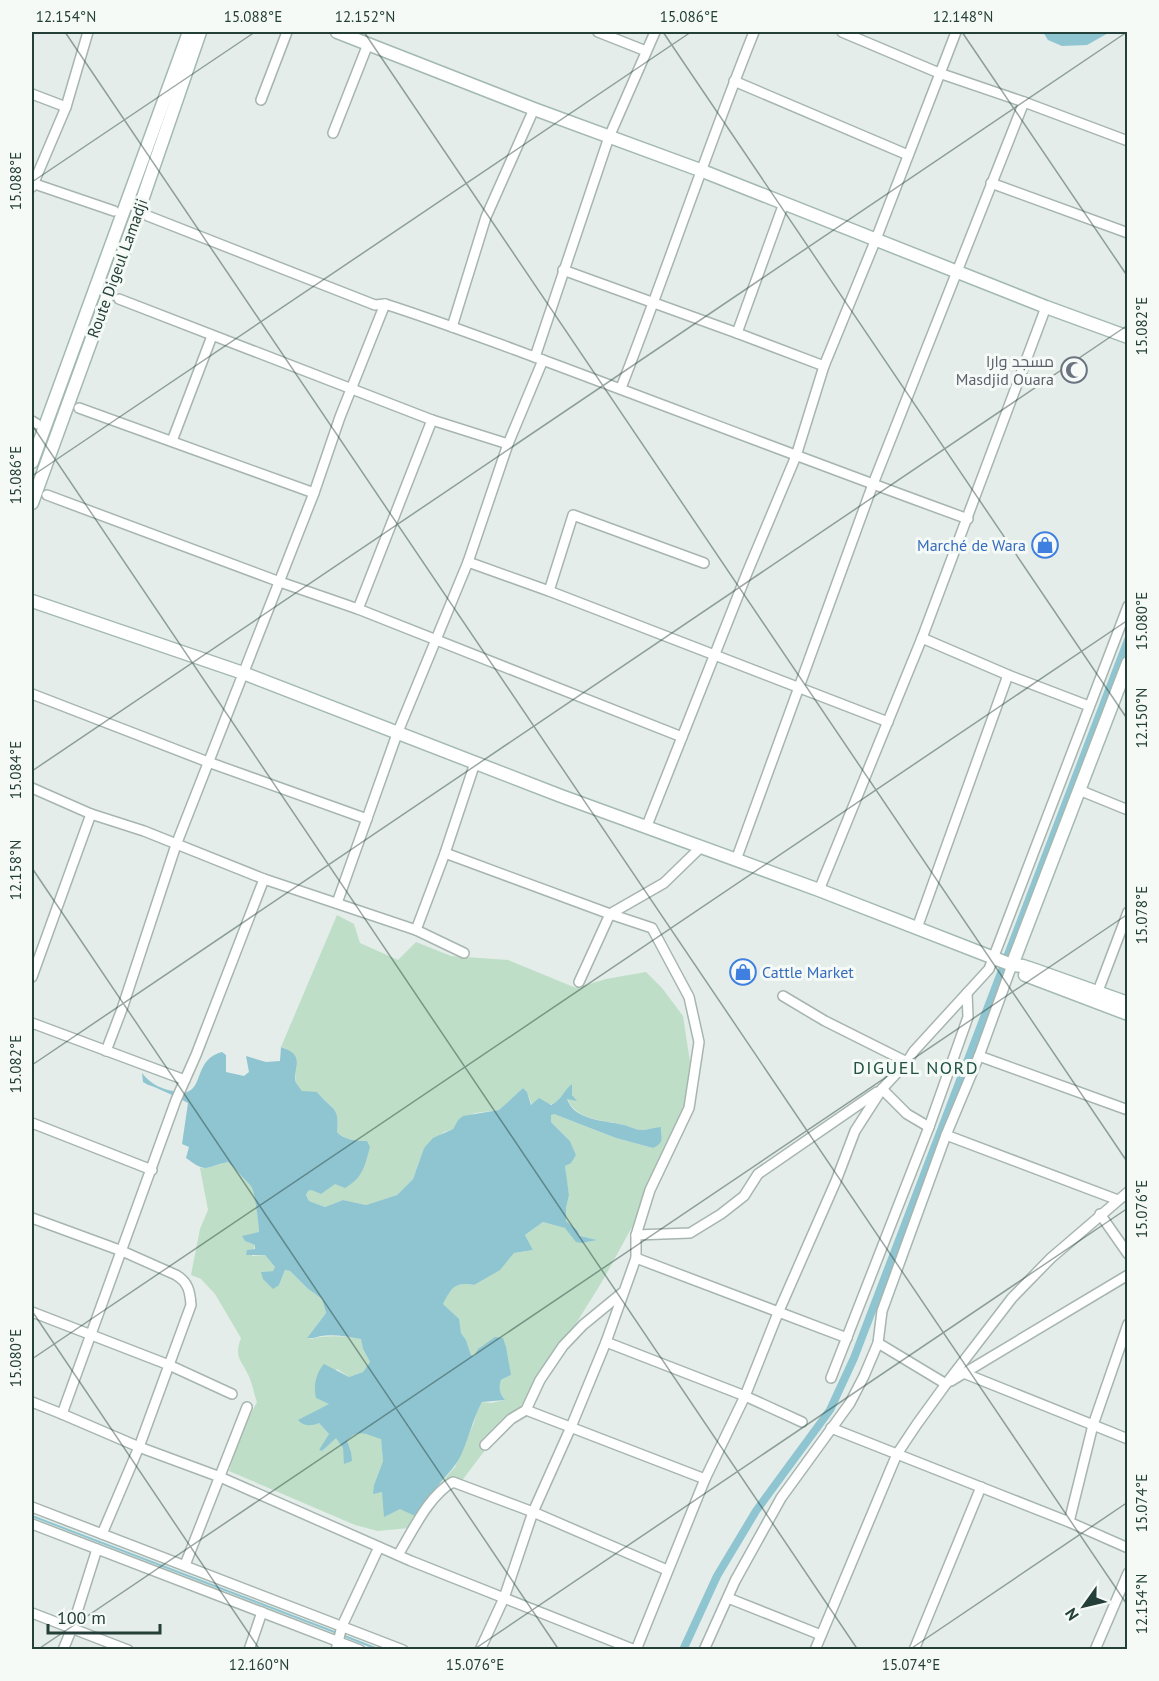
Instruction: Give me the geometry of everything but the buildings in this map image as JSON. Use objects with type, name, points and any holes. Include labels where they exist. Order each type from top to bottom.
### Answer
[{"type":"street","points":[[88,32],[66,107],[32,185],[114,211]]},
{"type":"street","points":[[32,462],[189,32]]},
{"type":"street","name":"Route Digeul Lamadji","points":[[32,503],[138,212],[200,32]]},
{"type":"street","points":[[261,100],[287,32]]},
{"type":"street","points":[[338,32],[1128,337]]},
{"type":"street","points":[[598,32],[646,51]]},
{"type":"street","points":[[337,903],[397,734],[468,562],[539,359],[563,270],[609,137],[655,32]]},
{"type":"street","points":[[621,388],[700,170],[754,32]]},
{"type":"street","points":[[847,32],[939,73],[1128,141]]},
{"type":"street","points":[[646,828],[796,456],[824,366],[956,32]]},
{"type":"street","points":[[333,133],[368,44]]},
{"type":"street","points":[[734,81],[908,155]]},
{"type":"street","points":[[32,94],[66,107]]},
{"type":"street","points":[[736,860],[873,484],[1024,102]]},
{"type":"street","points":[[452,327],[486,217],[534,109]]},
{"type":"street","points":[[991,183],[1128,233]]},
{"type":"street","points":[[737,333],[784,203]]},
{"type":"street","points":[[148,216],[375,304],[385,304],[621,388],[796,456],[968,519]]},
{"type":"street","points":[[563,270],[824,366]]},
{"type":"street","points":[[119,299],[432,420],[508,444]]},
{"type":"street","points":[[106,1051],[176,844],[280,582],[385,304]]},
{"type":"street","points":[[819,890],[922,638],[1046,307]]},
{"type":"street","points":[[172,441],[212,336]]},
{"type":"street","points":[[79,408],[314,493]]},
{"type":"street","points":[[358,609],[432,420]]},
{"type":"street","points":[[47,495],[437,639],[682,737]]},
{"type":"street","points":[[549,591],[573,516],[704,563]]},
{"type":"street","points":[[468,562],[799,686],[888,722]]},
{"type":"street","points":[[32,601],[243,673],[397,734],[646,828],[819,890],[1003,962],[1029,968],[1128,1003]]},
{"type":"street","points":[[704,1650],[745,1561],[781,1498],[850,1403],[878,1343],[882,1311],[946,1135],[979,1056],[1003,962],[1089,706],[1128,606]]},
{"type":"street","points":[[922,638],[1008,675],[1089,706]]},
{"type":"street","points":[[32,1402],[139,1447],[220,1477],[411,1561],[636,1650],[705,1479],[745,1396],[855,1131],[882,1089],[915,1051],[989,969],[1003,962],[1079,789],[1128,663]]},
{"type":"street","points":[[917,928],[1008,675]]},
{"type":"street","points":[[32,694],[208,762],[368,819]]},
{"type":"street","points":[[416,930],[475,763]]},
{"type":"street","points":[[32,788],[91,814],[144,831],[264,879],[416,930],[464,952]]},
{"type":"street","points":[[1079,789],[1128,810]]},
{"type":"street","points":[[32,977],[91,814]]},
{"type":"street","points":[[579,982],[610,914],[664,883],[701,847]]},
{"type":"street","points":[[445,853],[652,928],[689,997],[699,1042],[688,1108],[650,1190],[636,1235],[636,1258],[606,1342],[533,1512],[504,1598],[480,1650]]},
{"type":"street","points":[[62,1414],[185,1080],[264,879]]},
{"type":"street","points":[[1098,991],[1128,912]]},
{"type":"street","points":[[1003,962],[1021,973],[1128,1014]]},
{"type":"street","points":[[831,1378],[929,1127],[968,1017],[967,993]]},
{"type":"street","points":[[783,996],[825,1021],[907,1062]]},
{"type":"street","points":[[32,1023],[185,1080]]},
{"type":"street","points":[[979,1056],[1128,1110]]},
{"type":"street","points":[[636,1235],[690,1233],[721,1214],[744,1196],[758,1174],[882,1089]]},
{"type":"street","points":[[882,1089],[907,1114],[929,1127]]},
{"type":"street","points":[[32,1123],[152,1170]]},
{"type":"street","points":[[946,1135],[1118,1200]]},
{"type":"street","points":[[816,1650],[897,1454],[917,1424],[1012,1298],[1051,1258],[1128,1192]]},
{"type":"street","points":[[1100,1214],[1128,1254]]},
{"type":"street","points":[[32,1218],[122,1251],[176,1275],[187,1285],[190,1293],[191,1305],[139,1447],[102,1534]]},
{"type":"street","points":[[636,1258],[847,1338]]},
{"type":"street","points":[[946,1384],[1128,1275]]},
{"type":"street","points":[[485,1445],[511,1419],[526,1410],[540,1380],[562,1346],[583,1325],[624,1292]]},
{"type":"street","points":[[32,1312],[169,1365],[232,1394]]},
{"type":"street","points":[[1069,1522],[1094,1425],[1128,1324]]},
{"type":"street","points":[[606,1342],[745,1396],[802,1422]]},
{"type":"street","points":[[878,1343],[946,1384]]},
{"type":"street","points":[[966,1374],[1128,1440]]},
{"type":"street","points":[[185,1565],[247,1407]]},
{"type":"street","points":[[526,1410],[705,1479]]},
{"type":"street","points":[[831,1428],[1069,1522],[1128,1548]]},
{"type":"street","points":[[398,1555],[442,1488],[453,1482],[533,1512],[667,1570]]},
{"type":"street","points":[[914,1650],[981,1487]]},
{"type":"street","points":[[32,1507],[403,1650]]},
{"type":"street","points":[[32,1524],[360,1650]]},
{"type":"street","points":[[338,1643],[342,1627],[379,1547]]},
{"type":"street","points":[[63,1650],[97,1549]]},
{"type":"street","points":[[1095,1650],[1128,1573]]},
{"type":"street","points":[[728,1598],[821,1635]]},
{"type":"street","points":[[249,1650],[262,1612]]},
{"type":"street","points":[[32,1613],[128,1650]]},
{"type":"green space","points":[[337,915],[354,924],[360,943],[398,960],[416,942],[451,956],[508,960],[576,988],[606,979],[646,972],[662,988],[683,1016],[690,1062],[684,1105],[671,1149],[650,1194],[603,1280],[559,1351],[515,1414],[457,1487],[444,1489],[431,1512],[409,1528],[378,1531],[355,1525],[229,1471],[243,1428],[257,1402],[250,1379],[238,1356],[241,1338],[215,1294],[201,1279],[191,1275],[200,1229],[208,1210],[200,1168],[228,1162],[252,1188],[259,1232],[245,1241],[255,1245],[252,1256],[265,1255],[275,1267],[273,1271],[262,1272],[279,1285],[285,1270],[290,1271],[322,1299],[326,1313],[307,1338],[336,1336],[362,1339],[363,1349],[370,1362],[363,1372],[349,1377],[337,1369],[316,1398],[330,1404],[299,1420],[319,1423],[329,1434],[320,1450],[322,1451],[336,1437],[343,1448],[345,1464],[351,1452],[346,1441],[354,1434],[362,1433],[381,1438],[383,1461],[374,1485],[374,1493],[382,1492],[400,1509],[426,1504],[455,1467],[482,1402],[505,1400],[500,1391],[500,1381],[511,1375],[483,1345],[473,1356],[471,1355],[461,1333],[458,1319],[443,1304],[451,1290],[462,1284],[474,1285],[514,1253],[533,1250],[525,1235],[543,1222],[566,1228],[582,1243],[596,1240],[580,1236],[577,1230],[566,1221],[569,1195],[565,1166],[576,1155],[570,1141],[551,1122],[551,1114],[616,1138],[653,1148],[661,1127],[640,1130],[584,1115],[571,1106],[567,1098],[575,1100],[572,1095],[572,1085],[559,1100],[544,1105],[532,1105],[523,1088],[499,1110],[475,1113],[458,1120],[453,1129],[444,1132],[424,1148],[413,1179],[397,1195],[366,1205],[343,1200],[325,1207],[309,1201],[306,1195],[308,1191],[321,1194],[366,1141],[347,1138],[337,1132],[336,1112],[317,1092],[302,1092],[296,1084],[295,1072],[285,1048],[281,1047]]},
{"type":"water","points":[[1043,32],[1110,32],[1087,45],[1062,46],[1048,40]]},
{"type":"water","points":[[281,1047],[294,1054],[297,1063],[296,1083],[302,1091],[317,1092],[336,1112],[337,1132],[347,1138],[367,1141],[370,1147],[362,1170],[351,1184],[345,1188],[335,1184],[321,1194],[308,1191],[306,1195],[309,1201],[325,1207],[343,1200],[366,1205],[397,1195],[413,1179],[424,1148],[433,1138],[453,1129],[463,1116],[499,1110],[523,1088],[527,1092],[531,1105],[539,1098],[551,1105],[572,1084],[572,1095],[577,1101],[567,1099],[576,1112],[583,1116],[640,1130],[661,1127],[662,1139],[653,1148],[616,1138],[554,1114],[551,1115],[551,1122],[570,1141],[576,1155],[571,1163],[565,1166],[569,1195],[566,1221],[577,1230],[580,1236],[597,1240],[576,1242],[565,1228],[543,1222],[525,1235],[533,1250],[514,1253],[500,1270],[474,1285],[458,1285],[448,1294],[443,1304],[459,1319],[461,1333],[471,1355],[474,1356],[478,1349],[495,1337],[503,1338],[511,1375],[501,1380],[500,1383],[500,1391],[505,1400],[482,1402],[459,1460],[415,1516],[400,1509],[384,1517],[382,1492],[373,1494],[383,1461],[381,1439],[362,1433],[354,1434],[347,1441],[352,1461],[344,1464],[343,1448],[336,1438],[322,1451],[319,1450],[329,1434],[319,1423],[308,1425],[298,1420],[329,1404],[316,1398],[315,1393],[317,1376],[324,1364],[349,1377],[363,1372],[370,1362],[361,1339],[331,1335],[307,1338],[326,1313],[322,1299],[290,1271],[285,1270],[279,1285],[273,1289],[263,1279],[261,1272],[273,1271],[275,1267],[265,1255],[246,1255],[247,1250],[255,1249],[255,1245],[245,1241],[242,1236],[259,1232],[252,1188],[228,1162],[203,1168],[186,1158],[189,1147],[182,1144],[188,1103],[143,1082],[142,1073],[150,1082],[160,1087],[187,1092],[195,1085],[207,1060],[213,1056],[222,1052],[226,1055],[226,1072],[244,1076],[249,1072],[246,1056],[266,1062],[280,1061]]},
{"type":"waterway","points":[[683,1650],[717,1576],[756,1511],[830,1410],[854,1358],[1128,640]]},
{"type":"waterway","points":[[32,1516],[337,1633]]},
{"type":"waterway","points":[[342,1635],[380,1650]]},
{"type":"place","name":"مسجد وارا Masdjid Ouara","points":[[1074,370]]},
{"type":"place","name":"Marché de Wara","points":[[1045,545]]},
{"type":"place","name":"Cattle Market","points":[[743,972]]},
{"type":"district","name":"DIGUEL NORD","points":[[916,1068]]}]
